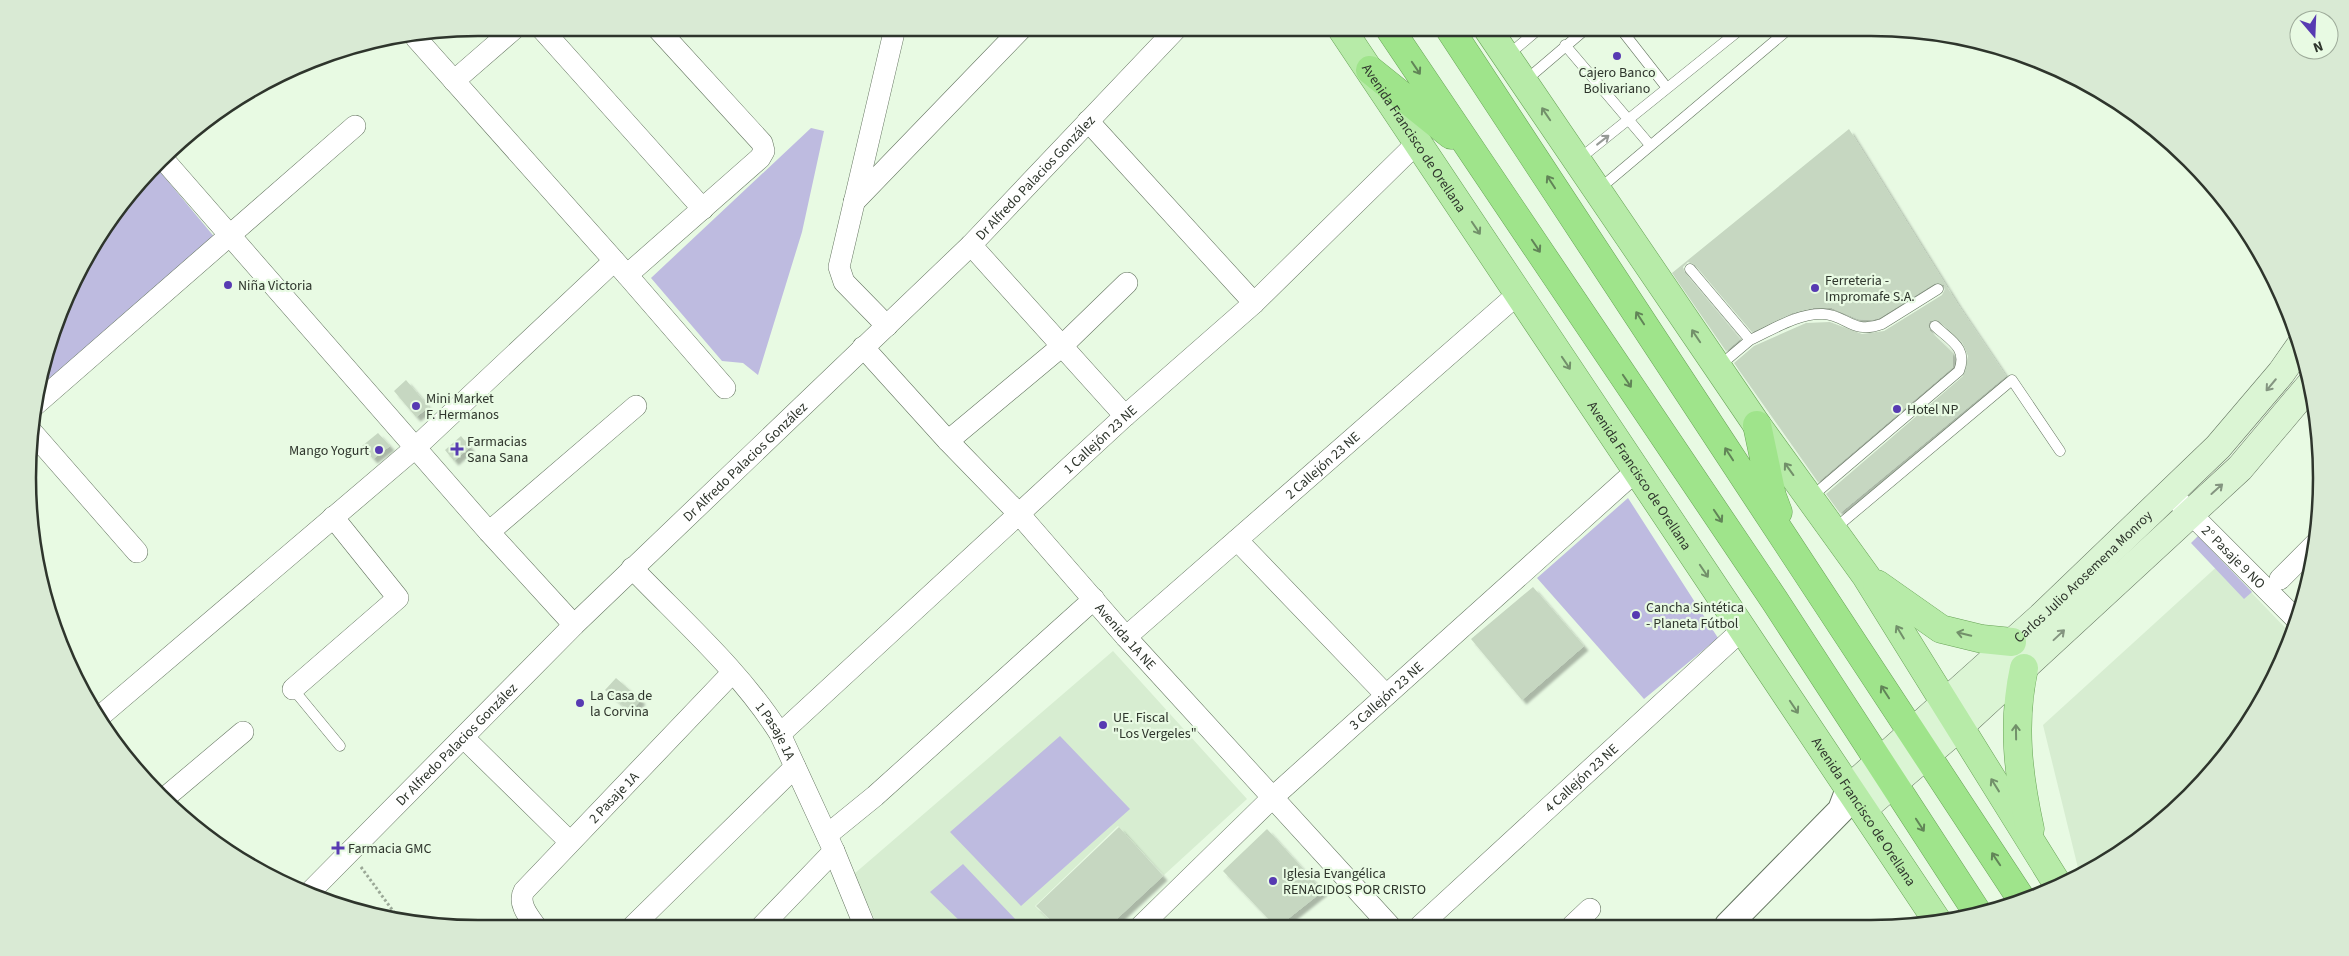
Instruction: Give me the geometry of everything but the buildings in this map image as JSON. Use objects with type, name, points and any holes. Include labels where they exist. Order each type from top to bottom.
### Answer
[{"type":"highway","points":[[1394,36],[1775,601],[1973,908]]},
{"type":"highway","points":[[1454,36],[2018,894]]},
{"type":"highway","points":[[1370,70],[1478,159]]},
{"type":"highway","points":[[1756,425],[1772,496],[1789,544]]},
{"type":"main road","name":"Avenida Francisco de Orellana","points":[[1347,36],[1743,629],[1851,803],[1933,915]]},
{"type":"main road","points":[[1492,36],[1756,425],[1866,576],[2034,850],[2054,879]]},
{"type":"main road","name":"Carlos Julio Arosemena Monroy","points":[[1851,803],[1879,761],[2041,617],[2218,447],[2281,373],[2295,354]]},
{"type":"main road","name":"Carlos Julio Arosemena Monroy","points":[[1851,803],[1893,784],[1959,728],[2240,468],[2304,392]]},
{"type":"main road","points":[[1866,576],[1941,629],[1982,639],[2012,642]]},
{"type":"main road","points":[[2024,668],[2016,714],[2018,760],[2022,793],[2034,850]]},
{"type":"street","points":[[454,81],[505,36]]},
{"type":"street","points":[[548,36],[704,209]]},
{"type":"street","points":[[104,713],[415,448],[621,268],[704,209],[760,158],[764,147],[664,36]]},
{"type":"street","points":[[887,326],[844,282],[840,276],[839,259],[893,36]]},
{"type":"street","points":[[854,202],[1014,36]]},
{"type":"street","name":"Dr Alfredo Palacios González","points":[[314,888],[632,568],[971,244],[1169,36]]},
{"type":"street","points":[[418,40],[725,388]]},
{"type":"street","points":[[1088,121],[1254,303]]},
{"type":"street","points":[[44,397],[355,126]]},
{"type":"street","name":"1 Callejón 23 NE","points":[[780,734],[1020,515],[1125,416],[1254,303],[1418,142]]},
{"type":"street","points":[[168,164],[415,448],[574,626]]},
{"type":"street","points":[[971,244],[1125,416]]},
{"type":"street","points":[[948,441],[1062,346],[1127,283]]},
{"type":"street","name":"2 Callejón 23 NE","points":[[1126,637],[1519,293]]},
{"type":"street","name":"Avenida 1A NE","points":[[863,347],[948,441],[1020,515],[1126,637],[1384,920]]},
{"type":"street","points":[[489,532],[636,406]]},
{"type":"street","points":[[38,439],[137,552]]},
{"type":"street","name":"3 Callejón 23 NE","points":[[1147,920],[1272,798],[1637,470]]},
{"type":"street","name":"2° Pasaje 9 NO","points":[[2170,493],[2291,614]]},
{"type":"street","points":[[293,689],[398,598],[333,517]]},
{"type":"street","points":[[1237,540],[1386,695]]},
{"type":"street","points":[[2280,579],[2306,553]]},
{"type":"street","name":"1 Pasaje 1A","points":[[632,568],[732,672],[766,713],[780,734],[830,843],[862,920]]},
{"type":"street","points":[[767,920],[830,843],[875,796],[1094,600]]},
{"type":"street","name":"4 Callejón 23 NE","points":[[1427,920],[1743,629]]},
{"type":"street","name":"2 Pasaje 1A","points":[[532,920],[524,908],[522,896],[569,841],[732,672]]},
{"type":"street","points":[[170,794],[243,732]]},
{"type":"street","points":[[464,738],[569,841]]},
{"type":"street","points":[[639,920],[795,767]]},
{"type":"street","points":[[1733,920],[1851,803]]},
{"type":"street","points":[[1578,920],[1590,909]]},
{"type":"lane","points":[[1506,56],[1530,36]]},
{"type":"lane","points":[[1524,82],[1577,36]]},
{"type":"lane","points":[[1626,36],[1667,88]]},
{"type":"lane","points":[[1577,160],[1732,36]]},
{"type":"lane","points":[[1598,191],[1781,36]]},
{"type":"lane","points":[[1565,45],[1650,146]]},
{"type":"lane","points":[[1690,269],[1750,340]]},
{"type":"lane","points":[[1718,368],[1750,340],[1801,317],[1813,314],[1826,314],[1862,329],[1872,328],[1882,324],[1938,289]]},
{"type":"lane","points":[[1810,498],[1959,371],[1963,360],[1960,349],[1935,326]]},
{"type":"lane","points":[[1832,530],[2012,380],[2060,451]]},
{"type":"lane","points":[[293,689],[340,746]]},
{"type":"path","points":[[350,852],[393,911]]},
{"type":"shaded area","points":[[811,128],[824,131],[802,232],[758,375],[743,363],[722,361],[651,278]]},
{"type":"shaded area","points":[[160,172],[221,245],[45,394],[51,364],[60,336],[70,309],[95,257],[128,209]]},
{"type":"shaded area","name":"Cancha Sintética - Planeta Fútbol","points":[[1628,498],[1718,638],[1644,699],[1537,578]]},
{"type":"shaded area","points":[[2198,536],[2252,592],[2244,599],[2191,543]]},
{"type":"shaded area","points":[[2222,562],[2286,629],[2254,699],[2221,747],[2203,769],[2162,810],[2140,828],[2092,861],[2078,868],[2043,725]]},
{"type":"shaded area","name":"UE. Fiscal \"Los Vergeles\"","points":[[1113,651],[1247,799],[1164,875],[1118,826],[1035,906],[1049,920],[875,920],[854,874]]},
{"type":"shaded area","points":[[1060,736],[1130,809],[1021,906],[950,832]]},
{"type":"shaded area","points":[[963,864],[1016,920],[959,920],[930,892]]},
{"type":"place","name":"Cajero Banco Bolivariano","points":[[1617,56]]},
{"type":"place","name":"Niña Victoria","points":[[228,285]]},
{"type":"place","name":"Ferreteria - Impromafe S.A.","points":[[1815,288]]},
{"type":"place","name":"Mini Market F. Hermanos","points":[[416,406]]},
{"type":"place","name":"Hotel NP","points":[[1897,409]]},
{"type":"place","name":"Farmacias Sana Sana","points":[[457,449]]},
{"type":"place","name":"Mango Yogurt","points":[[379,450]]},
{"type":"place","name":"Cancha Sintética - Planeta Fútbol","points":[[1636,615]]},
{"type":"place","name":"La Casa de la Corvina","points":[[580,703]]},
{"type":"place","name":"UE. Fiscal \"Los Vergeles\"","points":[[1103,725]]},
{"type":"place","name":"Farmacia GMC","points":[[338,848]]},
{"type":"place","name":"Iglesia Evangélica RENACIDOS POR CRISTO","points":[[1273,881]]}]
